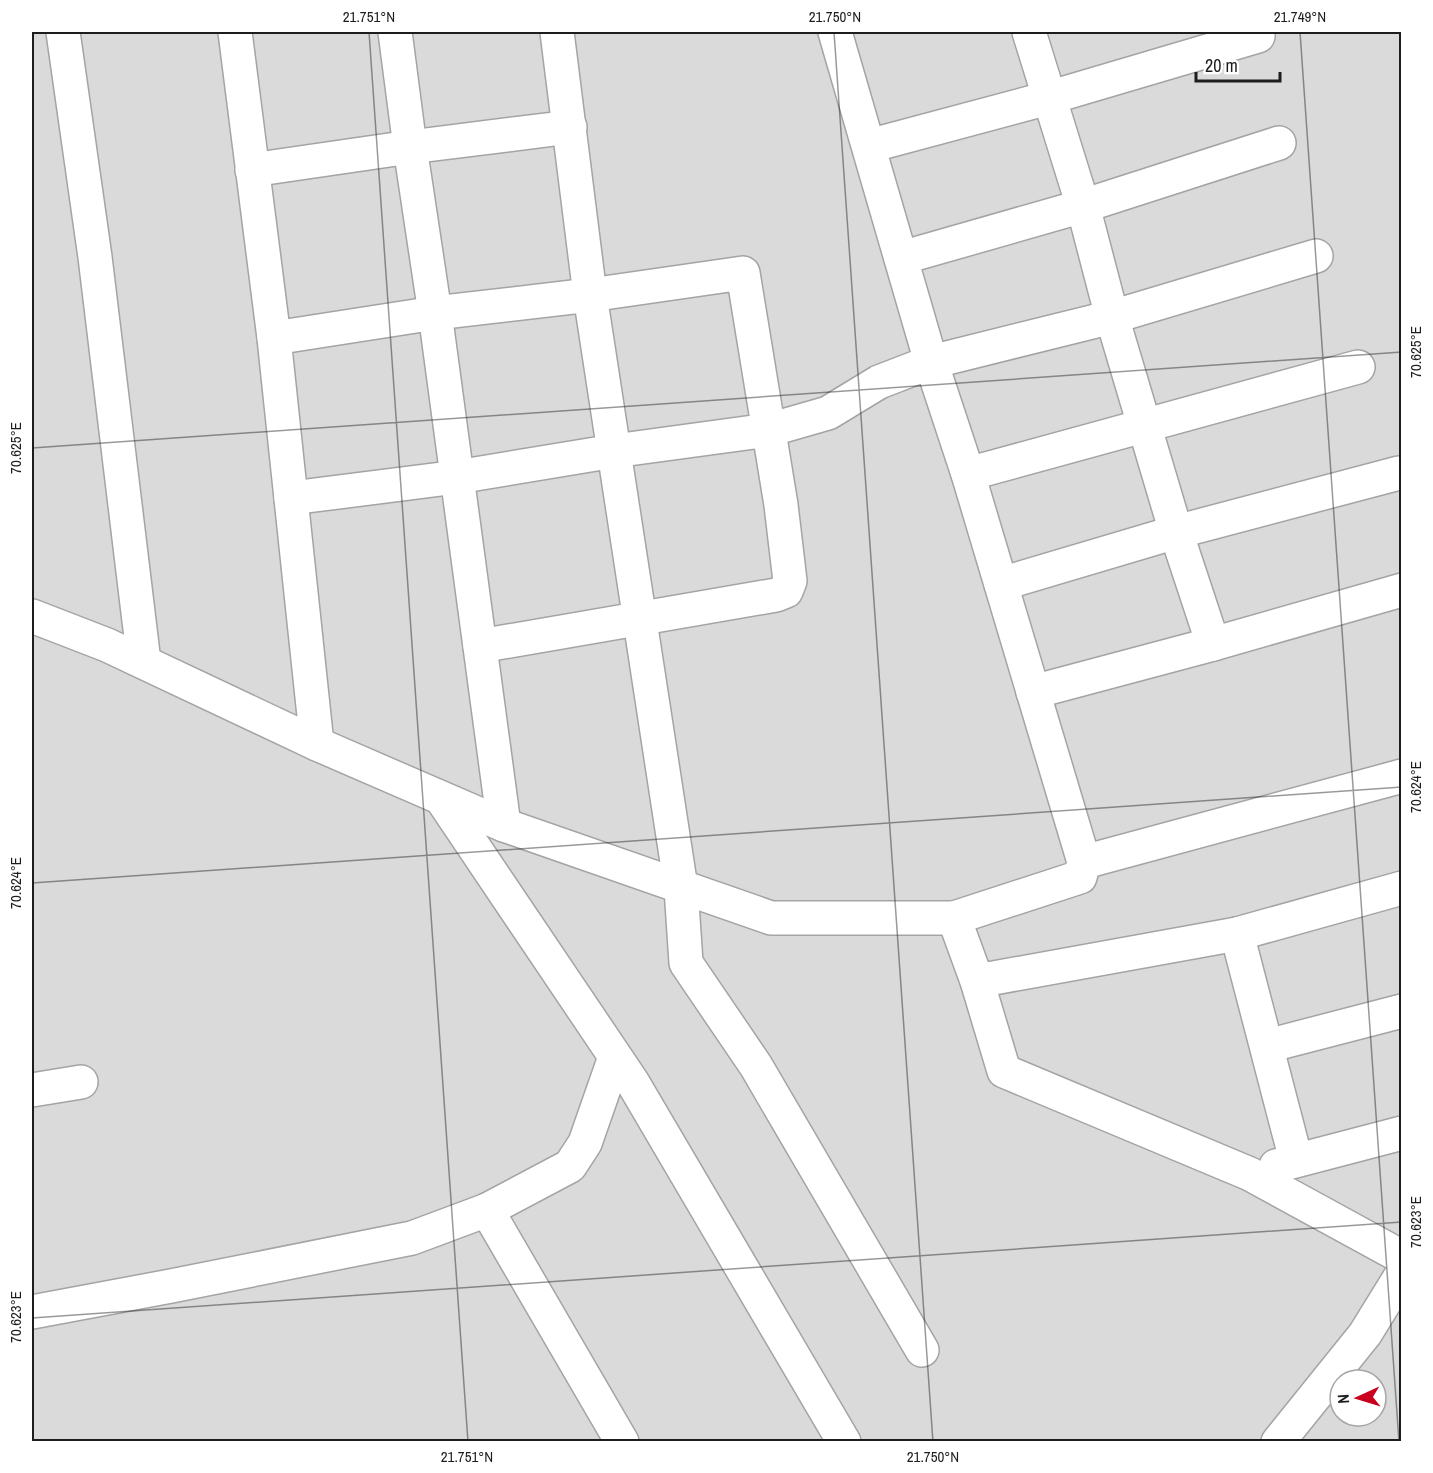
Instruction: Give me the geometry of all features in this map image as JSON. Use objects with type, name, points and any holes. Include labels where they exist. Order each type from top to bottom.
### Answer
[{"type":"street","points":[[63,32],[95,257],[144,662]]},
{"type":"street","points":[[235,32],[274,338],[317,744]]},
{"type":"street","points":[[395,32],[504,825]]},
{"type":"street","points":[[557,32],[590,295],[681,888],[686,963],[756,1066],[922,1350]]},
{"type":"street","points":[[32,616],[107,645],[317,744],[504,825],[771,918],[954,918],[1080,877],[1084,862],[968,474],[931,362],[835,32]]},
{"type":"street","points":[[1029,32],[1083,206],[1112,316],[1176,532],[1213,644]]},
{"type":"street","points":[[869,146],[1048,98],[1258,36]]},
{"type":"street","points":[[252,170],[570,127]]},
{"type":"street","points":[[901,258],[1083,206],[1279,143]]},
{"type":"street","points":[[291,498],[457,477],[614,450],[769,430],[828,413],[879,382],[931,362],[1112,316],[1316,256]]},
{"type":"street","points":[[274,338],[435,313],[590,295],[743,273],[781,505],[790,581],[786,591],[776,595],[480,646]]},
{"type":"street","points":[[968,474],[1358,367]]},
{"type":"street","points":[[1001,584],[1176,532],[1399,473]]},
{"type":"street","points":[[1033,692],[1213,644],[1401,590]]},
{"type":"street","points":[[1084,862],[1401,776]]},
{"type":"street","points":[[441,798],[633,1083],[844,1442]]},
{"type":"street","points":[[977,981],[1237,934],[1401,888]]},
{"type":"street","points":[[954,918],[977,981],[1004,1071],[1250,1174],[1401,1257]]},
{"type":"street","points":[[1237,934],[1296,1160]]},
{"type":"street","points":[[1267,1046],[1401,1011]]},
{"type":"street","points":[[32,1312],[171,1287],[412,1238],[487,1210],[570,1166],[585,1143],[615,1057]]},
{"type":"street","points":[[32,1090],[81,1082]]},
{"type":"street","points":[[1250,1174],[1401,1133]]},
{"type":"street","points":[[487,1210],[622,1442]]},
{"type":"street","points":[[1278,1442],[1365,1334],[1401,1274]]},
{"type":"shaded area","points":[[32,32],[1401,32],[1401,1441],[32,1441]]}]
